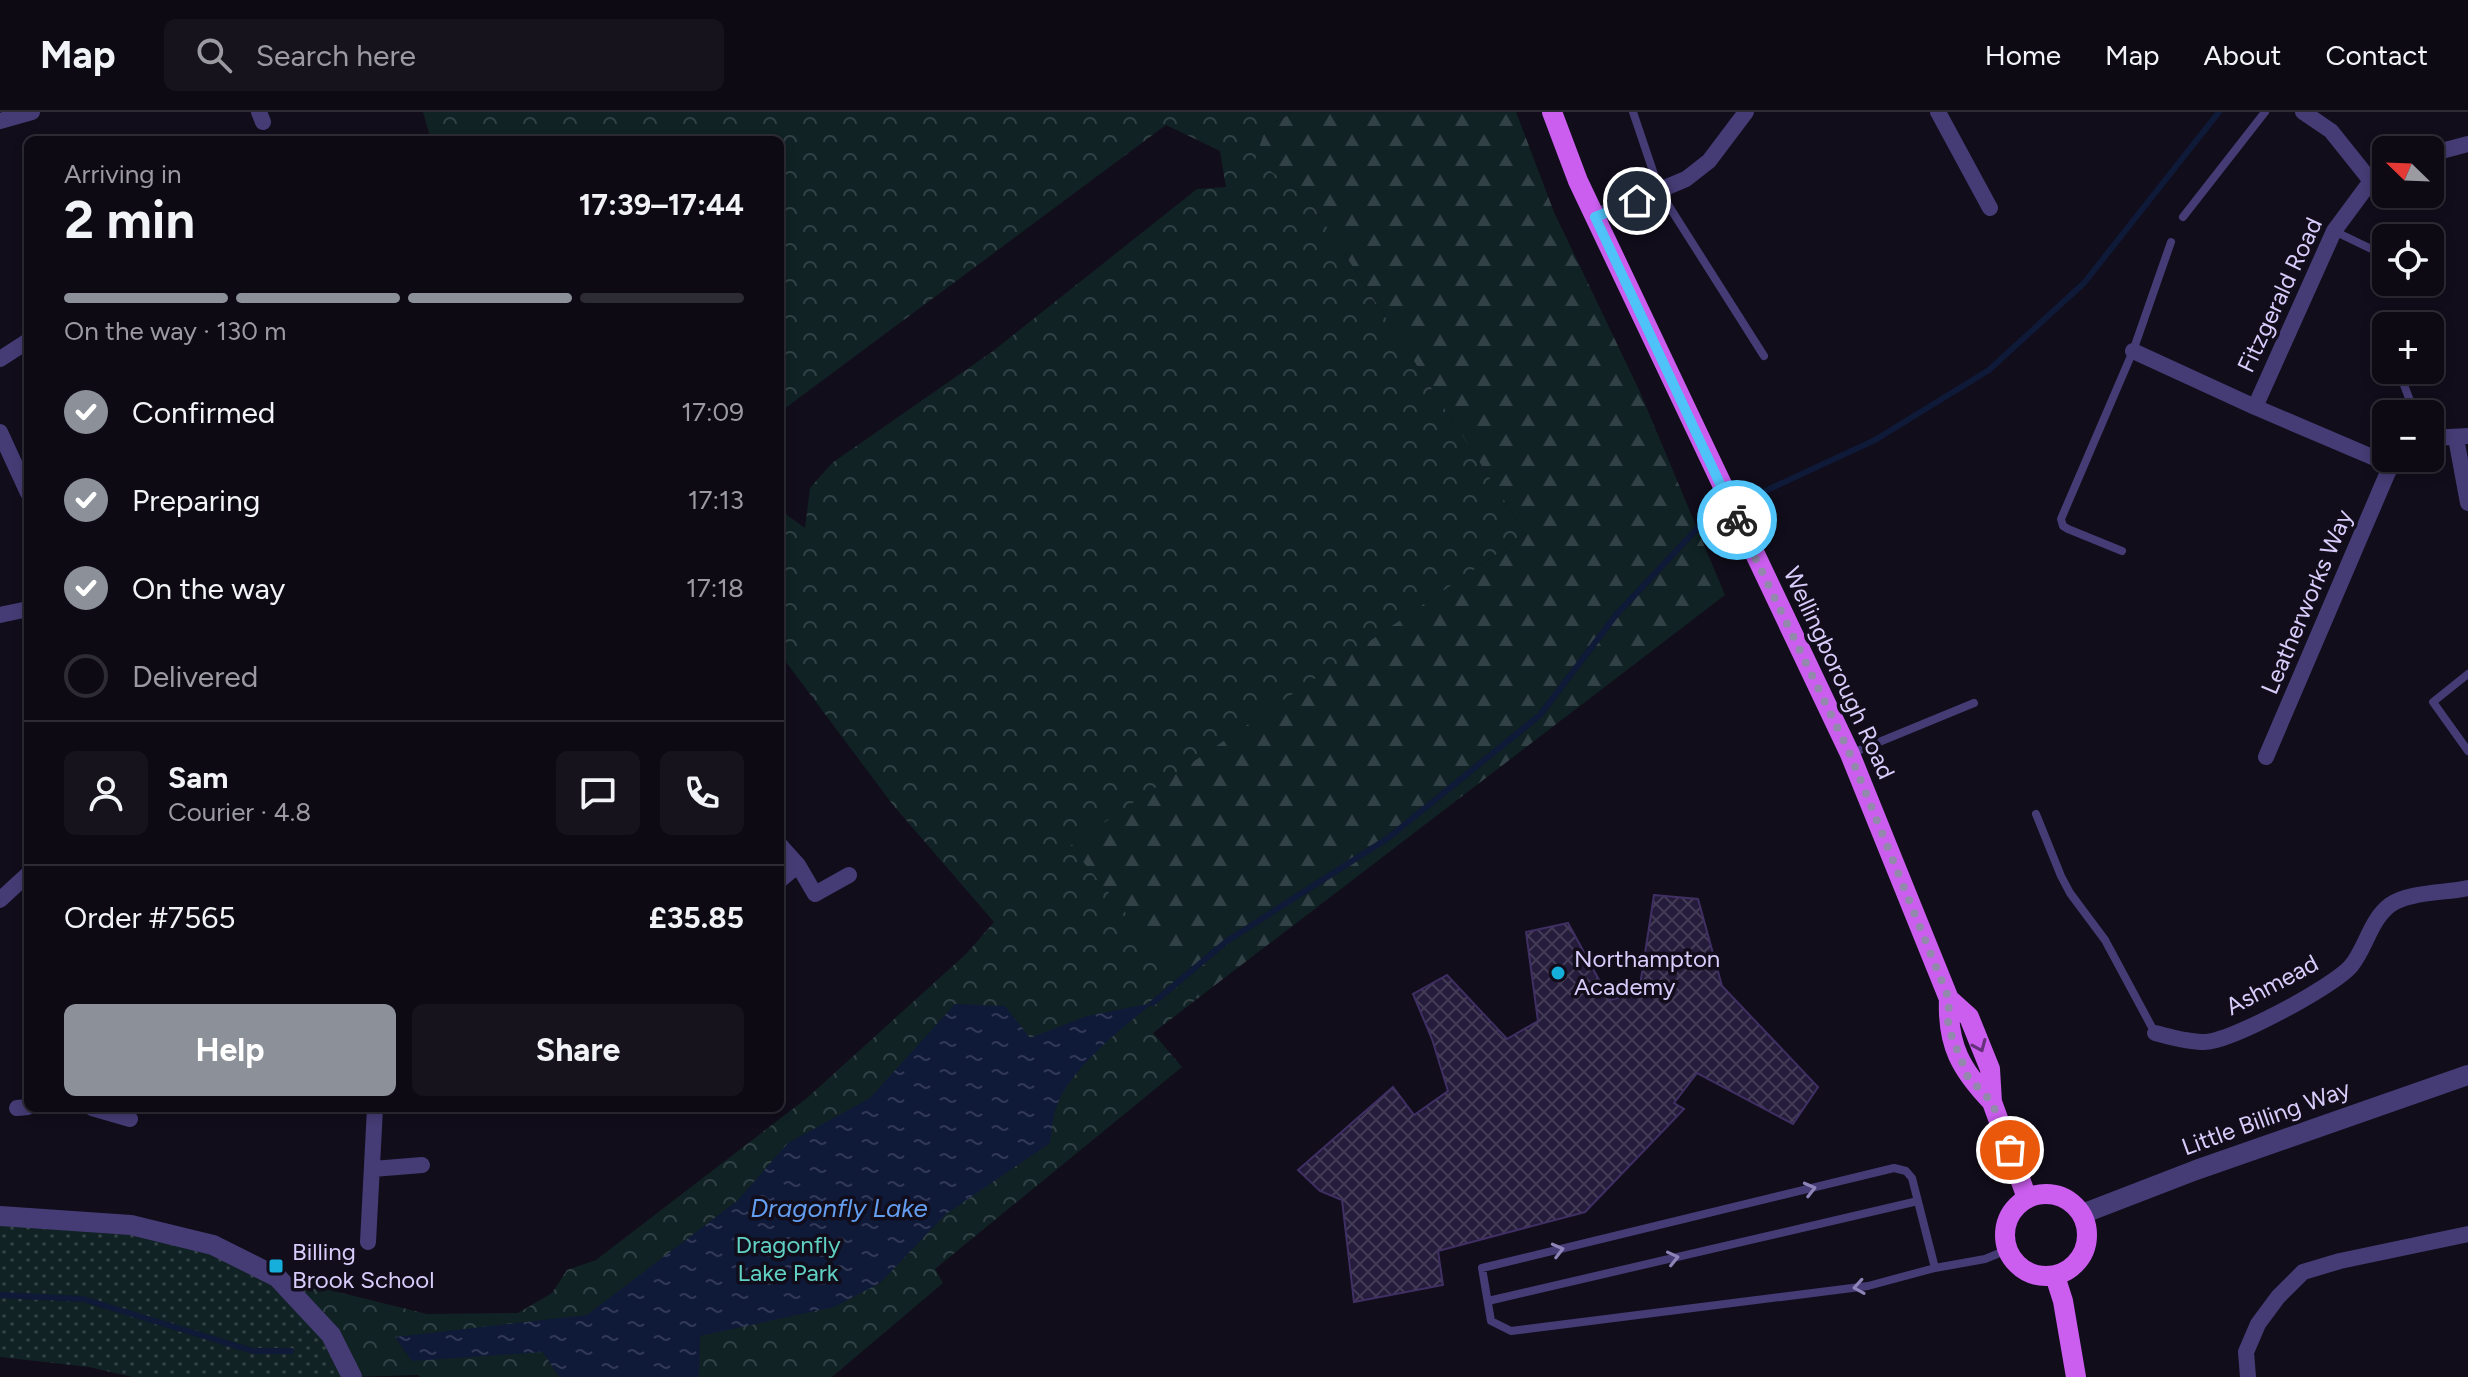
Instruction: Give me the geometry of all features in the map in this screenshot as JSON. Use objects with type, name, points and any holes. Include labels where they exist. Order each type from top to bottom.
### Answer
[{"type":"main road","name":"Wellingborough Road","points":[[1552,112],[1578,181],[1850,754],[1949,999],[1972,1023],[1990,1069],[1992,1102],[2027,1198]]},
{"type":"main road","points":[[2042,1194],[2058,1195],[2071,1202],[2082,1214],[2088,1239],[2084,1252],[2067,1271],[2055,1276],[2026,1272],[2015,1263],[2007,1250],[2006,1226],[2018,1205],[2027,1198],[2042,1194]]},
{"type":"main road","points":[[2055,1276],[2063,1301],[2076,1377]]},
{"type":"street","points":[[0,121],[32,112]]},
{"type":"street","points":[[1595,217],[1686,179],[1709,161],[1746,112]]},
{"type":"street","points":[[1938,112],[1990,208]]},
{"type":"street","points":[[2303,112],[2331,131],[2371,181]]},
{"type":"street","points":[[2444,150],[2468,144]]},
{"type":"street","name":"Fitzgerald Road","points":[[2255,407],[2334,231],[2371,181]]},
{"type":"street","points":[[0,359],[24,344]]},
{"type":"street","name":"Leatherworks Way","points":[[2133,351],[2255,407],[2372,452]]},
{"type":"street","points":[[0,432],[24,484]]},
{"type":"street","points":[[2462,437],[2468,503]]},
{"type":"street","name":"Leatherworks Way","points":[[2266,757],[2389,472]]},
{"type":"street","points":[[0,615],[24,610]]},
{"type":"street","points":[[784,849],[798,865],[815,894],[849,875]]},
{"type":"street","points":[[784,877],[798,865]]},
{"type":"street","points":[[0,900],[24,878]]},
{"type":"street","name":"Ashmead","points":[[2155,1033],[2206,1042],[2233,1034],[2323,989],[2350,967],[2379,916],[2392,903],[2468,888]]},
{"type":"street","name":"Little Billing Way","points":[[2082,1214],[2196,1170],[2468,1075]]},
{"type":"street","points":[[106,1112],[130,1119]]},
{"type":"street","points":[[368,1242],[375,1112]]},
{"type":"street","points":[[373,1169],[422,1165]]},
{"type":"street","points":[[0,1216],[131,1225],[213,1245],[277,1277],[331,1335],[352,1377]]},
{"type":"street","points":[[2248,1377],[2246,1352],[2258,1324],[2278,1297],[2303,1272],[2340,1261],[2468,1234]]},
{"type":"lane","points":[[1633,112],[1660,192],[1764,356]]},
{"type":"lane","points":[[2183,217],[2265,112]]},
{"type":"lane","points":[[2334,231],[2372,249]]},
{"type":"lane","points":[[2122,551],[2068,529],[2061,519],[2133,351],[2171,242]]},
{"type":"lane","points":[[2468,674],[2433,702],[2468,751]]},
{"type":"lane","points":[[1850,754],[1974,703]]},
{"type":"lane","points":[[2036,814],[2070,893],[2105,940],[2155,1033]]},
{"type":"lane","points":[[1935,1268],[1912,1178],[1906,1171],[1894,1168],[1482,1268],[1491,1321],[1511,1331],[1868,1286],[1935,1268],[1985,1259],[2007,1250]]},
{"type":"lane","points":[[1488,1301],[1918,1201]]},
{"type":"green space","name":"Dragonfly Lake Park","points":[[423,112],[1294,112],[1266,127],[1255,160],[1308,198],[1526,534],[1070,846],[1197,999],[1153,1033],[1182,1067],[935,1269],[943,1283],[832,1377],[352,1377],[277,1277],[427,1314],[518,1313],[552,1293],[567,1270],[596,1260],[807,1098],[967,953],[994,922],[893,805],[784,659],[784,513],[805,528],[810,488],[832,463],[993,351],[1197,189],[1226,187],[1220,151],[1166,125],[784,409],[784,136],[430,136]]},
{"type":"green space","points":[[1294,112],[1516,112],[1554,212],[1640,392],[1725,595],[1197,999],[1069,846],[1526,534],[1308,198],[1254,160],[1266,127]]},
{"type":"green space","points":[[0,1216],[131,1225],[277,1277],[352,1377],[132,1377],[89,1367],[0,1357]]},
{"type":"water","name":"Dragonfly Lake","points":[[1153,1003],[1085,1063],[1074,1077],[1055,1109],[1050,1143],[946,1214],[880,1283],[834,1307],[700,1336],[699,1377],[559,1377],[543,1352],[412,1361],[395,1337],[587,1315],[737,1201],[788,1143],[870,1098],[955,1004],[1005,1006],[1030,1038],[1087,1016]]},
{"type":"building","points":[[1654,895],[1698,899],[1722,986],[1818,1087],[1793,1124],[1697,1073],[1674,1103],[1684,1109],[1585,1212],[1438,1251],[1443,1285],[1354,1302],[1342,1200],[1320,1191],[1298,1170],[1393,1087],[1414,1115],[1448,1091],[1432,1039],[1413,994],[1447,975],[1507,1039],[1538,1021],[1526,932],[1568,923],[1610,1000],[1639,992]]},
{"type":"waterway","points":[[1153,1003],[1227,941],[1388,838],[1540,715],[1616,615],[1707,518],[1875,440],[1989,370],[2084,283],[2219,112]]},
{"type":"waterway","points":[[0,1295],[83,1299],[253,1351],[291,1351]]},
{"type":"way so far","points":[[1737,520],[1850,754],[1949,999],[1948,1027],[1968,1077],[1992,1102],[2010,1150]]},
{"type":"place","name":"Northampton Academy","points":[[1558,973]]},
{"type":"place","name":"Billing Brook School","points":[[276,1266]]},
{"type":"route","points":[[1637,201],[1595,217],[1737,520]]}]
